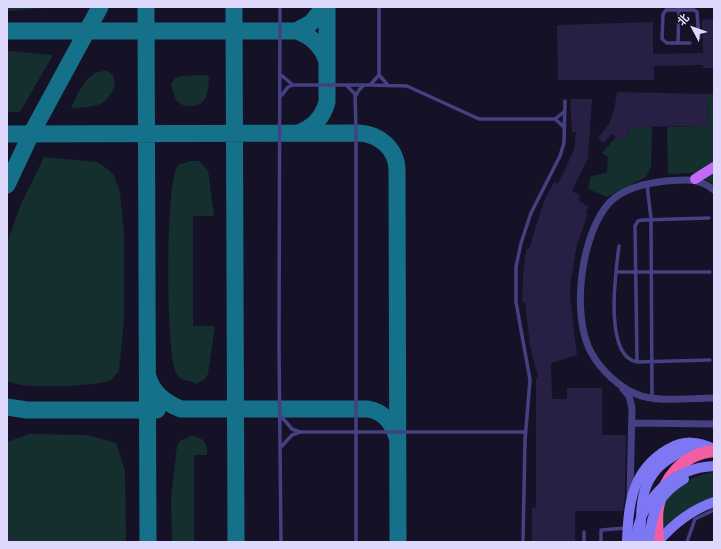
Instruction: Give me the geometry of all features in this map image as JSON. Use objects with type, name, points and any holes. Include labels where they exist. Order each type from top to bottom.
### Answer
[{"type":"highway","points":[[658,542],[658,509],[666,482],[676,469],[688,460],[714,450]]},
{"type":"main road","points":[[695,179],[714,167]]},
{"type":"street","points":[[627,542],[632,423],[631,401],[626,392],[591,354],[582,320],[580,300],[582,277],[590,238],[600,214],[612,201],[628,190],[647,184],[695,179],[714,190]]},
{"type":"street","points":[[618,383],[637,395],[652,399],[714,398]]},
{"type":"street","points":[[632,423],[714,424]]},
{"type":"street","points":[[629,514],[634,490],[640,475],[647,464],[658,455],[682,443],[694,442],[703,444],[714,450]]},
{"type":"street","points":[[640,542],[642,498],[646,483],[653,472],[673,456],[691,448],[702,447],[714,450]]},
{"type":"street","points":[[635,542],[639,524],[645,509],[655,494],[667,482],[691,469],[714,466]]},
{"type":"street","points":[[649,542],[653,514],[666,492],[690,476],[714,466]]},
{"type":"street","points":[[658,542],[672,526],[685,516],[700,507],[714,502]]},
{"type":"lane","points":[[280,7],[281,542]]},
{"type":"lane","points":[[379,7],[379,75],[383,82],[388,84]]},
{"type":"lane","points":[[678,43],[679,9]]},
{"type":"lane","points":[[690,43],[667,43],[663,41],[662,14],[668,10],[694,10],[697,12],[699,38]]},
{"type":"lane","points":[[281,75],[293,85]]},
{"type":"lane","points":[[370,85],[379,75]]},
{"type":"lane","points":[[280,98],[283,92],[293,85],[388,84],[407,86],[479,119],[555,119],[564,127]]},
{"type":"lane","points":[[346,85],[352,90],[355,98],[356,542]]},
{"type":"lane","points":[[355,98],[358,90],[364,85]]},
{"type":"lane","points":[[523,542],[526,432],[530,371],[516,302],[516,267],[521,243],[531,213],[560,156],[564,143],[565,101]]},
{"type":"lane","points":[[555,119],[565,110]]},
{"type":"lane","points":[[647,184],[651,219],[652,399]]},
{"type":"lane","points":[[636,362],[635,226],[638,221],[651,219],[709,218]]},
{"type":"lane","points":[[619,246],[614,317],[619,342],[624,355],[636,362],[710,360]]},
{"type":"lane","points":[[616,272],[710,272]]},
{"type":"lane","points":[[280,415],[287,424],[300,432]]},
{"type":"lane","points":[[280,448],[292,435],[300,432],[526,432]]},
{"type":"lane","points":[[687,542],[695,519],[714,510]]},
{"type":"lane","points":[[601,542],[601,530],[628,528]]},
{"type":"lane","points":[[584,532],[584,542]]},
{"type":"green space","points":[[7,7],[59,7],[7,11]]},
{"type":"green space","points":[[7,51],[53,55],[20,112],[7,112]]},
{"type":"green space","points":[[107,71],[113,75],[115,84],[108,98],[98,105],[71,108],[80,89],[88,78],[94,74]]},
{"type":"green space","points":[[207,75],[209,77],[204,101],[197,105],[187,106],[176,100],[171,85],[175,78],[182,76]]},
{"type":"green space","points":[[707,94],[714,94],[714,184],[693,173],[668,174],[667,127],[708,126]]},
{"type":"green space","points":[[627,127],[652,127],[651,167],[646,177],[607,197],[588,189],[591,176],[607,173],[608,157],[602,153],[616,137],[619,140],[628,137]]},
{"type":"green space","points":[[44,157],[97,162],[109,170],[114,176],[120,192],[124,234],[124,319],[119,371],[110,381],[73,386],[28,386],[7,381],[7,243],[21,204]]},
{"type":"green space","points":[[190,161],[199,161],[208,170],[214,216],[193,216],[193,326],[215,326],[208,374],[204,380],[196,384],[183,380],[176,373],[170,334],[168,267],[171,201],[174,178],[178,165]]},
{"type":"green space","points":[[29,434],[87,435],[116,443],[125,470],[126,542],[7,542],[7,442]]},
{"type":"green space","points":[[191,436],[202,439],[207,447],[207,455],[194,455],[194,542],[172,542],[171,498],[177,446],[180,441]]},
{"type":"green space","points":[[714,472],[714,496],[685,511],[663,529],[664,501],[686,482],[699,476]]},
{"type":"building","points":[[714,19],[714,68],[703,68],[703,65],[654,66],[654,80],[558,80],[557,25],[653,22],[653,54],[703,53],[702,20]]},
{"type":"building","points":[[617,92],[707,94],[708,126],[627,127],[628,137],[619,140],[612,134],[603,143],[598,138],[609,124],[614,111]]},
{"type":"building","points":[[570,99],[592,99],[588,158],[572,191],[581,196],[578,200],[589,207],[586,211],[587,217],[577,244],[571,280],[570,296],[577,355],[551,363],[552,399],[567,399],[567,388],[602,388],[602,435],[626,435],[625,497],[623,511],[575,511],[575,542],[532,542],[532,508],[536,507],[536,378],[538,377],[530,346],[525,302],[522,302],[523,274],[526,249],[529,249],[544,201],[554,182],[558,184],[574,150],[576,132],[572,132]]},
{"type":"taxiway","points":[[7,185],[31,134],[100,7]]},
{"type":"taxiway","points":[[146,7],[148,542]]},
{"type":"taxiway","points":[[234,7],[236,542]]},
{"type":"taxiway","points":[[296,31],[311,23],[324,7]]},
{"type":"taxiway","points":[[298,133],[313,125],[317,121],[327,102],[327,7]]},
{"type":"taxiway","points":[[7,31],[296,31],[316,42],[327,62]]},
{"type":"taxiway","points":[[7,134],[359,133],[380,139],[390,149],[396,161],[397,169],[398,542]]},
{"type":"taxiway","points":[[148,377],[150,383],[160,397],[181,409],[368,409],[374,410],[387,418],[397,437]]},
{"type":"taxiway","points":[[7,407],[27,410],[157,410]]}]
